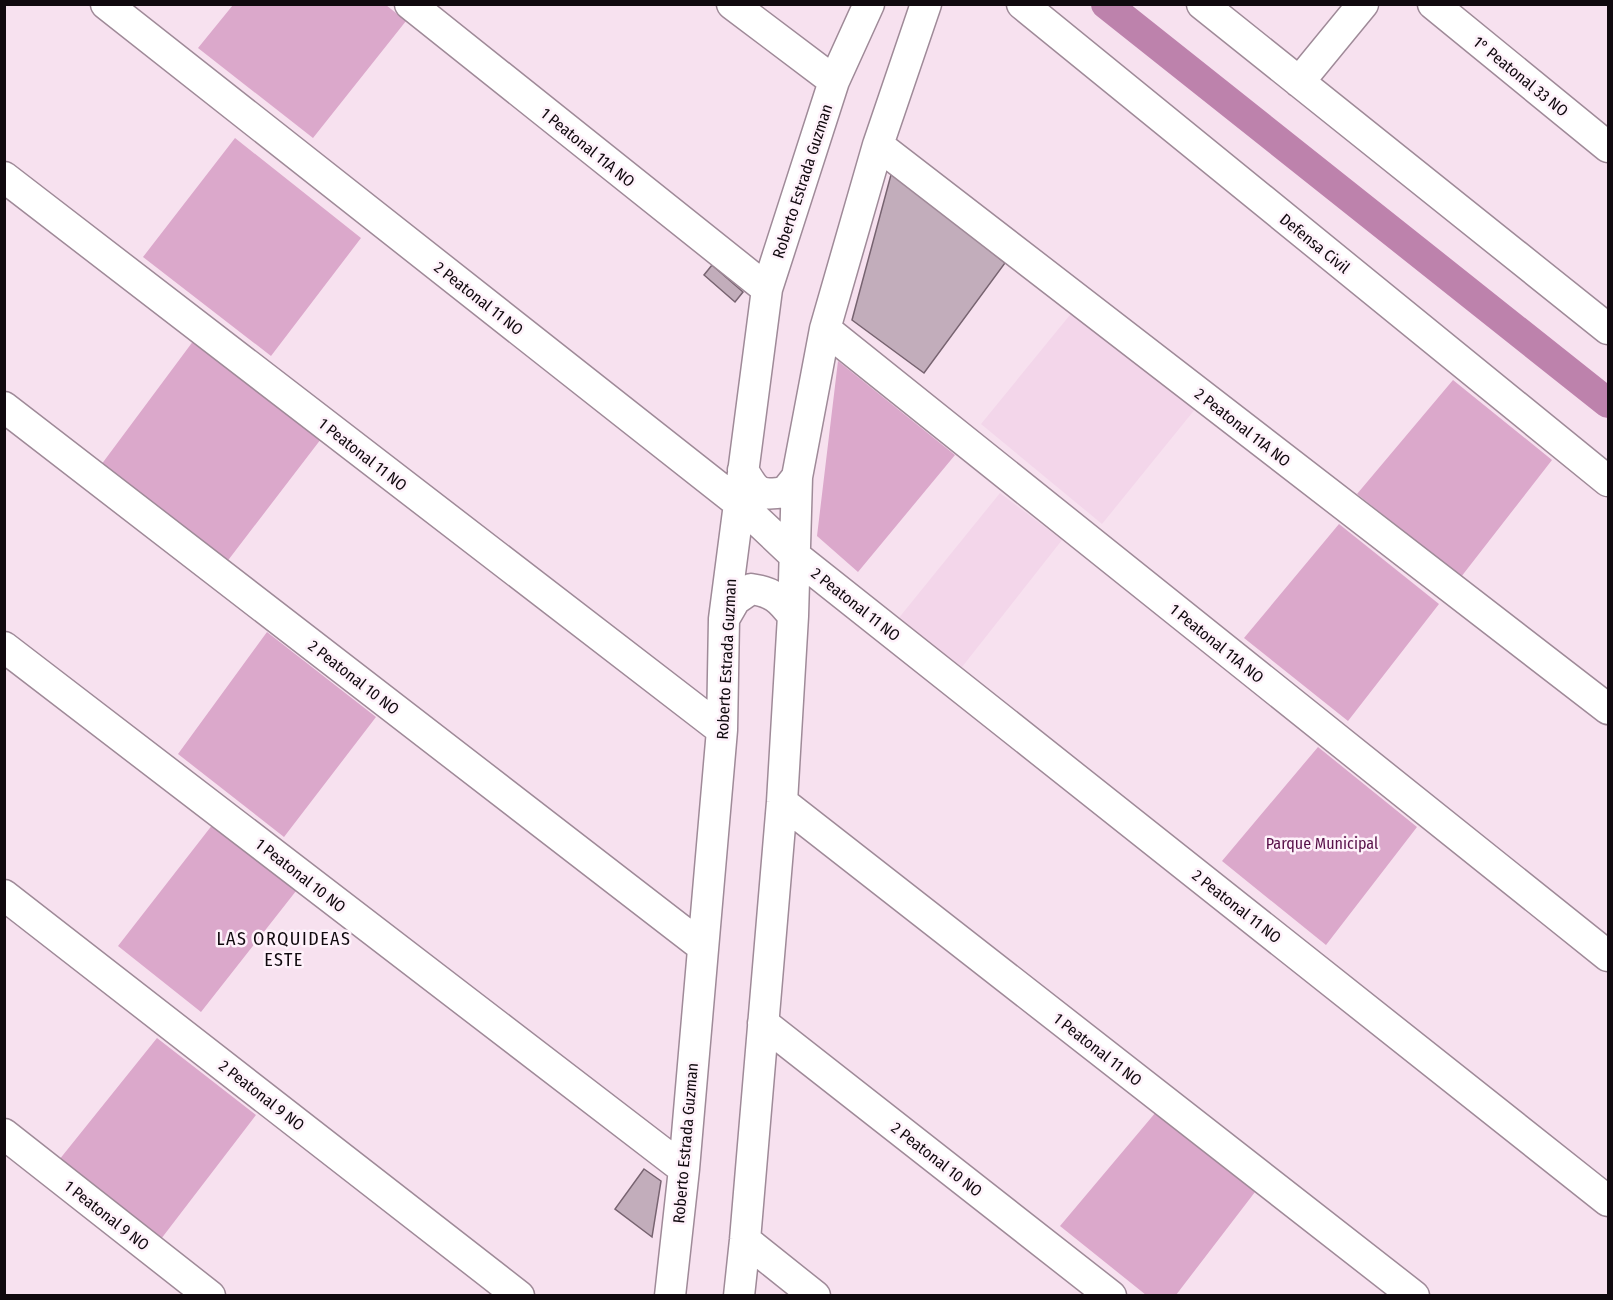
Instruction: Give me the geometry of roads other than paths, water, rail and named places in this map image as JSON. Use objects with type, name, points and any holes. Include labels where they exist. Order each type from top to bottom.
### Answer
[{"type":"street","name":"2 Peatonal 11 NO","points":[[106,4],[740,504],[794,555],[1608,1201]]},
{"type":"street","name":"1 Peatonal 11A NO","points":[[410,4],[767,289]]},
{"type":"street","points":[[732,4],[834,81]]},
{"type":"street","name":"Roberto Estrada Guzman","points":[[670,1296],[684,1169],[722,730],[724,619],[767,289],[834,81],[869,4]]},
{"type":"street","points":[[739,1296],[782,802],[793,616],[797,477],[825,329],[878,145],[926,4]]},
{"type":"street","name":"Defensa Civil","points":[[1022,4],[1608,481]]},
{"type":"street","points":[[1202,4],[1608,329]]},
{"type":"street","points":[[1299,82],[1363,4]]},
{"type":"street","name":"1° Peatonal 33 NO","points":[[1433,4],[1608,147]]},
{"type":"street","name":"2 Peatonal 11A NO","points":[[878,145],[1608,709]]},
{"type":"street","name":"1 Peatonal 11 NO","points":[[4,177],[722,730]]},
{"type":"street","name":"1 Peatonal 11A NO","points":[[825,329],[1608,956]]},
{"type":"street","name":"2 Peatonal 10 NO","points":[[4,407],[703,947]]},
{"type":"street","points":[[743,470],[753,487],[767,495],[785,492],[797,477]]},
{"type":"street","points":[[724,619],[735,600],[752,589],[766,591],[776,597],[793,616]]},
{"type":"street","name":"1 Peatonal 10 NO","points":[[4,647],[684,1169]]},
{"type":"street","name":"1 Peatonal 11 NO","points":[[782,802],[1414,1296]]},
{"type":"street","name":"2 Peatonal 9 NO","points":[[4,895],[519,1296]]},
{"type":"street","name":"2 Peatonal 10 NO","points":[[763,1023],[1111,1296]]},
{"type":"street","name":"1 Peatonal 9 NO","points":[[4,1134],[210,1296]]},
{"type":"street","points":[[745,1240],[815,1296]]},
{"type":"waterway","points":[[1106,4],[1608,403]]},
{"type":"district","name":"LAS ORQUIDEAS ESTE","points":[[284,949]]},
{"type":"park label","name":"Parque Municipal","points":[[1322,843]]}]
